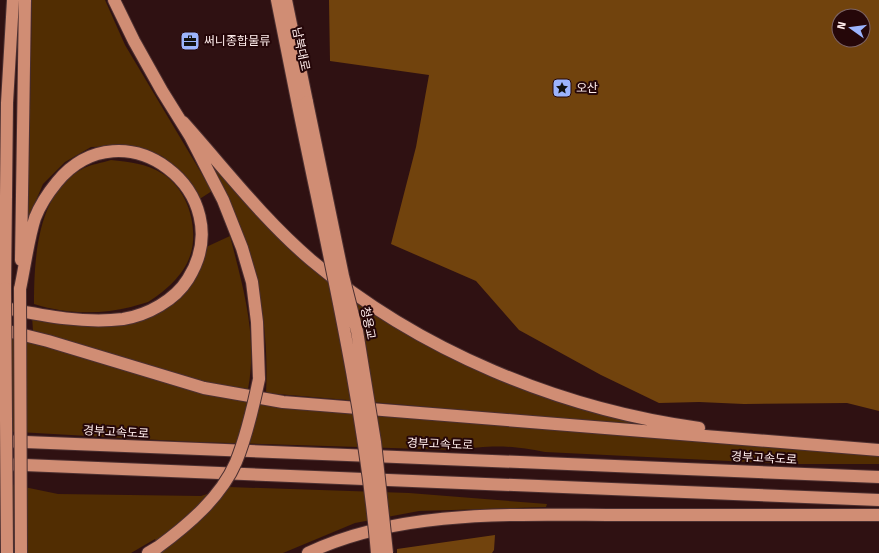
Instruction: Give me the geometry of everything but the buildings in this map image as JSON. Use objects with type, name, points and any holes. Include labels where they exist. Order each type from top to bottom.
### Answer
[{"type":"highway","points":[[7,553],[5,288],[7,103],[13,0]]},
{"type":"highway","points":[[21,553],[20,289],[25,0]]},
{"type":"highway","points":[[114,0],[134,41],[162,91],[183,122],[260,211],[311,260],[384,313],[446,349],[526,384],[620,413],[679,425],[799,443]]},
{"type":"highway","name":"남북대로","points":[[277,0],[303,103]]},
{"type":"highway","name":"남북대로","points":[[286,0],[303,103]]},
{"type":"highway","points":[[303,103],[366,455],[377,553]]},
{"type":"highway","name":"청용교","points":[[303,103],[357,331],[374,442],[387,553]]},
{"type":"highway","points":[[153,550],[199,513],[220,487],[235,463],[249,425],[259,379],[258,322],[252,282],[242,248],[223,200],[183,122]]},
{"type":"highway","points":[[0,307],[75,320],[107,320],[136,315],[165,302],[183,286],[193,271],[200,254],[202,238],[197,205],[189,190],[177,176],[161,162],[145,155],[126,152],[108,152],[86,158],[63,175],[45,200],[36,218],[20,289]]},
{"type":"highway","points":[[0,329],[48,341],[204,388],[268,400],[879,450]]},
{"type":"highway","name":"경부고속도로","points":[[0,441],[615,465],[879,478]]},
{"type":"highway","points":[[0,464],[879,500]]},
{"type":"highway","points":[[308,553],[359,533],[438,519],[501,515],[879,516]]},
{"type":"shaded area","points":[[32,0],[105,0],[125,45],[212,191],[198,200],[184,174],[162,156],[129,146],[91,147],[65,162],[43,184],[28,219]]},
{"type":"shaded area","points":[[329,0],[879,0],[879,411],[847,403],[659,403],[601,375],[519,330],[476,281],[391,244],[416,147],[429,75],[330,61]]},
{"type":"shaded area","points":[[111,160],[124,161],[157,170],[172,181],[180,190],[186,201],[193,225],[192,250],[185,267],[171,284],[148,302],[119,310],[82,312],[58,310],[34,304],[37,247],[41,228],[56,193],[68,179],[84,168]]},
{"type":"shaded area","points":[[217,169],[262,219],[407,332],[631,423],[628,424],[266,393],[265,335],[256,279],[240,225],[216,172]]},
{"type":"shaded area","points":[[230,236],[248,312],[251,370],[248,389],[204,382],[33,331],[32,316],[117,323],[176,299],[204,248]]},
{"type":"shaded area","points":[[0,335],[46,345],[95,362],[167,383],[217,396],[248,402],[879,456],[879,464],[792,464],[545,452],[500,446],[456,450],[195,442],[0,431]]},
{"type":"shaded area","points":[[0,482],[58,494],[201,496],[229,487],[409,493],[547,504],[546,507],[419,511],[355,523],[283,553],[158,553],[160,551],[155,539],[131,553],[0,553]]},
{"type":"shaded area","points":[[495,535],[494,550],[492,553],[397,553],[397,549]]},
{"type":"place","name":"써니종합물류","points":[[190,41]]},
{"type":"place","name":"오산","points":[[562,88]]}]
